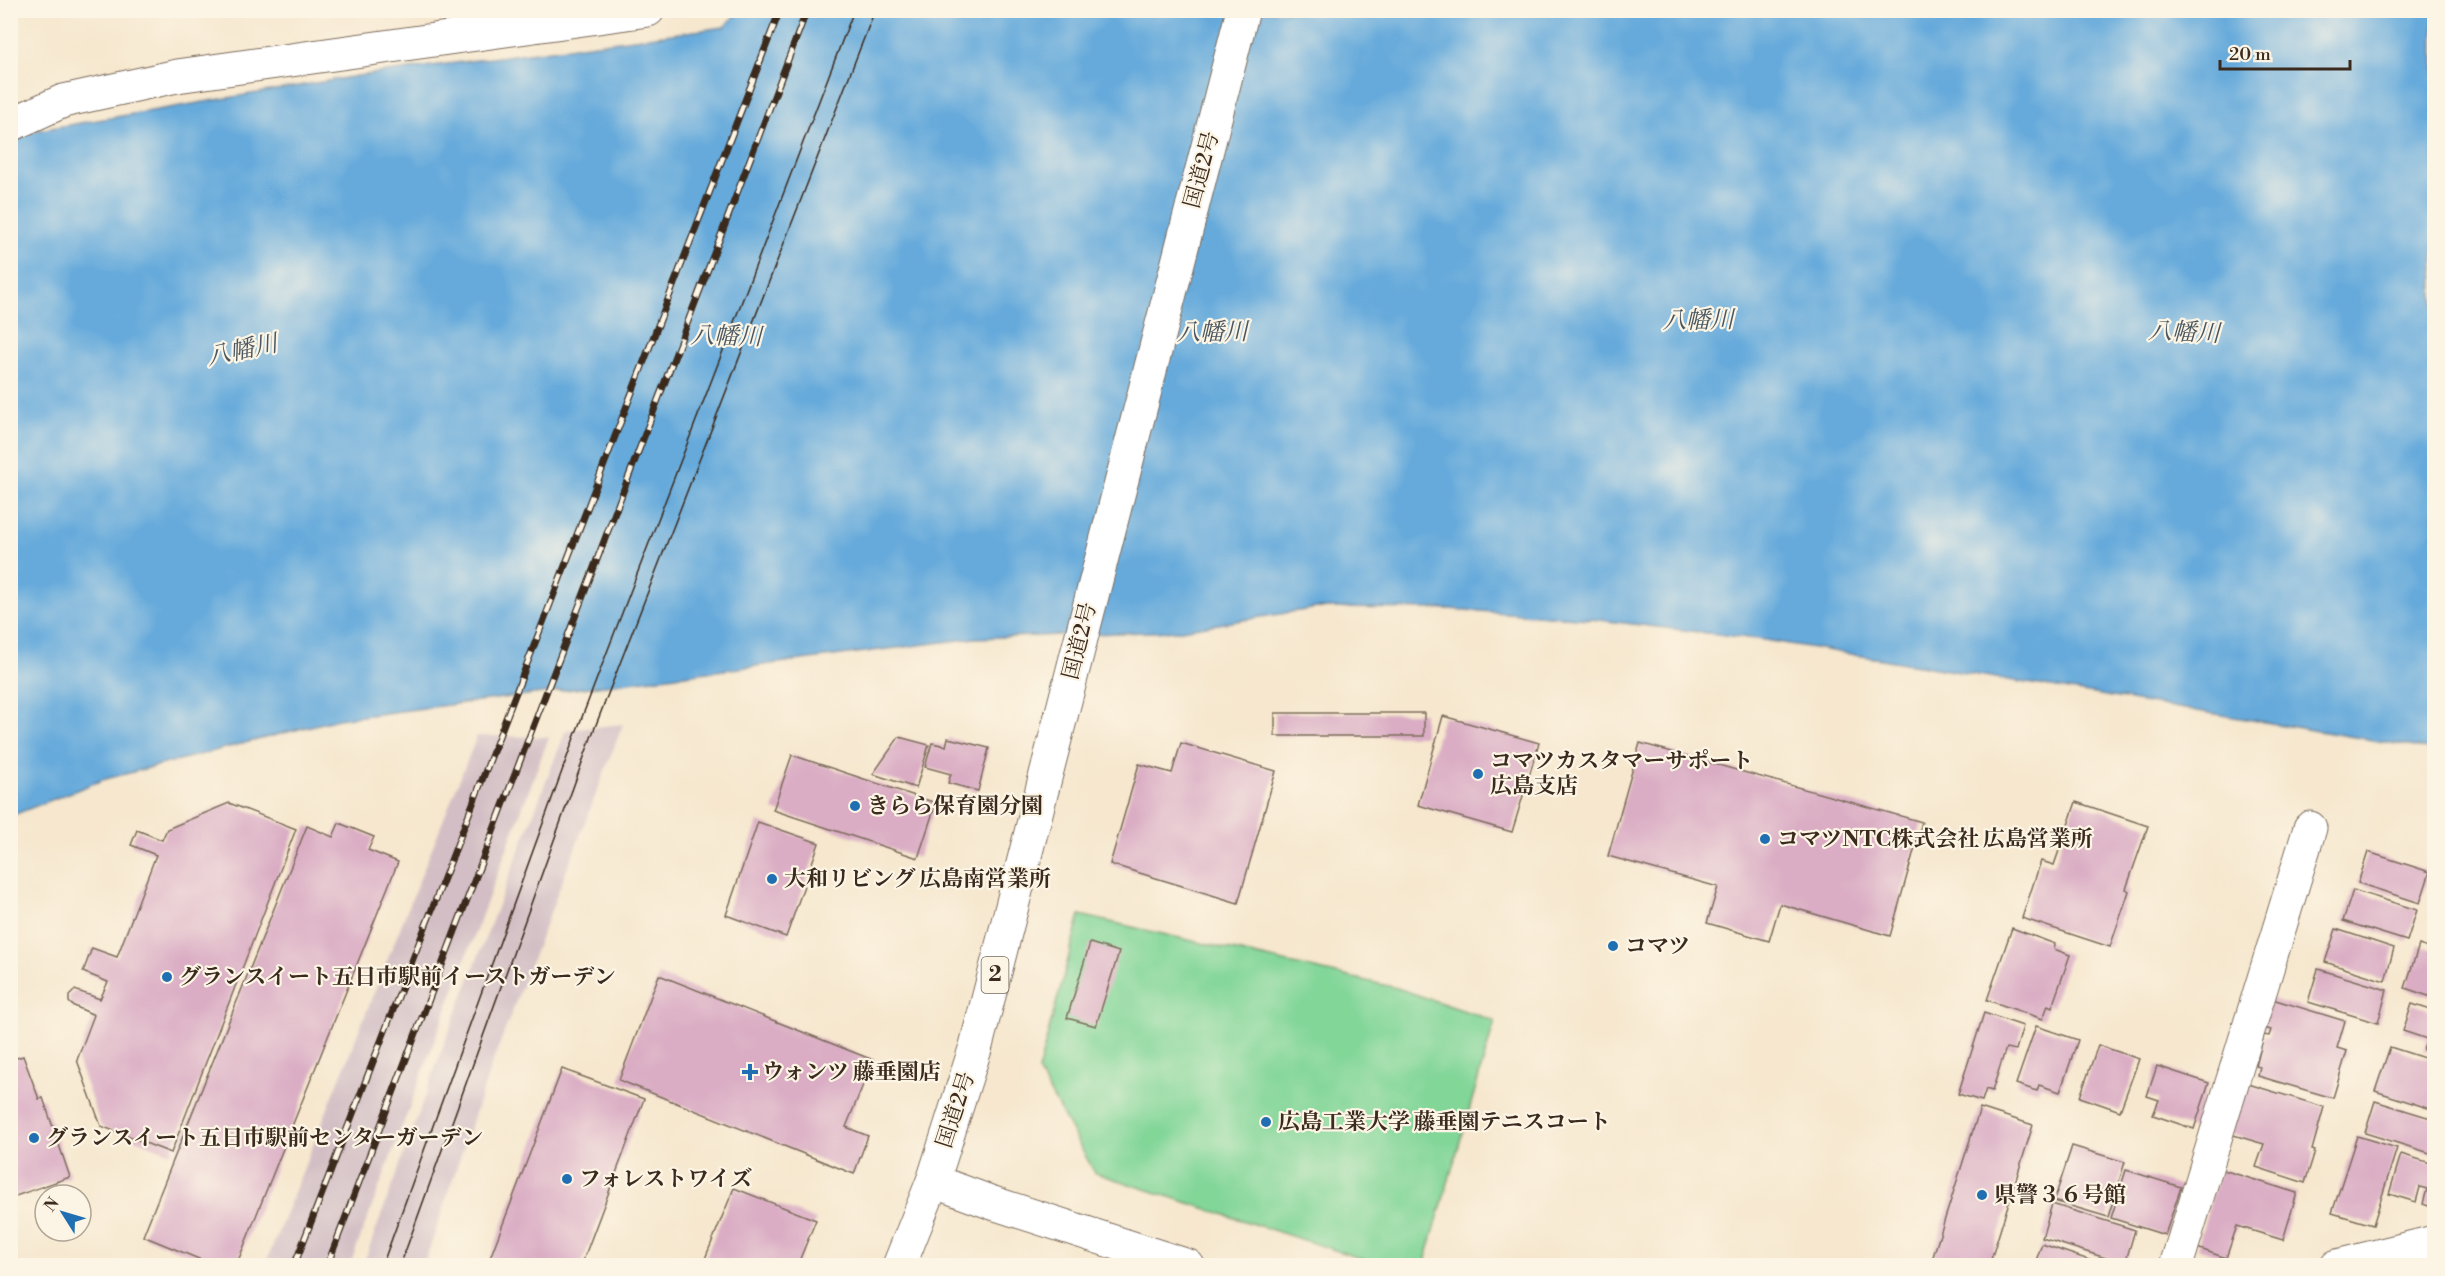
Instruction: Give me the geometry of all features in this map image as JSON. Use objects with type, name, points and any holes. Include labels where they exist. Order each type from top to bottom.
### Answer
[{"type":"main road","points":[[10,104],[63,101],[177,76],[648,10]]},
{"type":"main road","name":"国道2号","points":[[899,1266],[933,1181],[976,1046],[1243,10]]},
{"type":"main road","points":[[10,124],[63,101]]},
{"type":"main road","points":[[2176,1266],[2310,828]]},
{"type":"main road","points":[[933,1181],[990,1202],[1188,1266]]},
{"type":"main road","points":[[2337,1266],[2434,1242]]},
{"type":"shaded area","points":[[623,724],[491,1066],[424,1265],[363,1265],[443,1047],[566,730]]},
{"type":"shaded area","points":[[477,736],[549,737],[350,1265],[265,1265]]},
{"type":"green space","name":"広島工業大学 藤垂園テニスコート","points":[[1080,915],[1397,988],[1495,1021],[1424,1265],[1381,1265],[1095,1173],[1038,1071]]},
{"type":"water","name":"八幡川","points":[[739,11],[2434,11],[2434,750],[1765,640],[1591,619],[1450,609],[1317,608],[1176,631],[975,638],[338,719],[102,780],[11,816],[10,135],[357,76],[724,27]]},
{"type":"building","points":[[1275,713],[1424,713],[1424,736],[1275,736]]},
{"type":"building","name":"コマツカスタマーサポート 広島支店","points":[[1443,716],[1539,743],[1512,832],[1418,805]]},
{"type":"building","points":[[899,737],[929,745],[916,788],[873,774]]},
{"type":"building","points":[[948,738],[989,748],[978,791],[948,783],[951,774],[925,767],[932,743],[946,746]]},
{"type":"building","points":[[1181,743],[1276,771],[1238,903],[1110,864],[1139,764],[1172,773]]},
{"type":"building","name":"コマツNTC株式会社 広島営業所","points":[[1640,743],[1922,822],[1890,936],[1780,904],[1769,941],[1707,923],[1718,887],[1608,856]]},
{"type":"building","name":"きらら保育園分園","points":[[792,755],[936,803],[918,858],[773,810]]},
{"type":"building","points":[[2076,802],[2148,826],[2126,889],[2129,891],[2110,947],[2022,918],[2041,861],[2054,865]]},
{"type":"building","name":"グランスイート五日市駅前イーストガーデン","points":[[229,803],[296,829],[171,1153],[101,1126],[77,1060],[94,1015],[72,1005],[69,1002],[69,996],[75,990],[100,999],[108,982],[83,972],[92,948],[117,957],[156,855],[131,845],[137,830],[162,840],[167,829]]},
{"type":"building","name":"大和リビング 広島南営業所","points":[[758,822],[819,843],[786,937],[726,915]]},
{"type":"building","points":[[339,823],[374,837],[368,850],[398,862],[236,1266],[216,1266],[143,1236],[307,826],[333,837]]},
{"type":"building","points":[[2368,852],[2430,872],[2420,903],[2358,883]]},
{"type":"building","points":[[2353,890],[2417,910],[2407,941],[2343,921]]},
{"type":"building","points":[[2012,928],[2055,944],[2054,949],[2070,955],[2052,1007],[2048,1005],[2043,1019],[1987,1000]]},
{"type":"building","points":[[2336,929],[2394,948],[2385,981],[2325,962]]},
{"type":"building","points":[[1090,943],[1119,952],[1096,1026],[1067,1018]]},
{"type":"building","points":[[2419,945],[2434,950],[2434,998],[2405,988]]},
{"type":"building","points":[[2318,969],[2387,990],[2378,1023],[2308,1002]]},
{"type":"building","points":[[659,975],[873,1060],[846,1127],[868,1136],[854,1174],[619,1080]]},
{"type":"building","points":[[2269,998],[2345,1021],[2337,1048],[2347,1051],[2333,1098],[2258,1076],[2260,1067],[2256,1066],[2264,1035],[2269,1036],[2271,1030],[2261,1027]]},
{"type":"building","points":[[2412,1004],[2434,1011],[2434,1053],[2423,1050],[2427,1039],[2403,1031]]},
{"type":"building","points":[[1984,1013],[2023,1026],[2016,1050],[2006,1048],[1992,1091],[1986,1089],[1982,1101],[1958,1094]]},
{"type":"building","points":[[2036,1026],[2078,1040],[2060,1092],[2039,1085],[2037,1091],[2016,1084]]},
{"type":"building","points":[[2098,1045],[2139,1059],[2120,1111],[2080,1097]]},
{"type":"building","points":[[2390,1047],[2434,1061],[2434,1110],[2375,1091]]},
{"type":"building","name":"グランスイート五日市駅前センターガーデン","points":[[23,1056],[39,1099],[43,1098],[70,1177],[53,1183],[33,1183],[33,1190],[10,1198],[10,1060]]},
{"type":"building","points":[[2157,1066],[2209,1083],[2194,1129],[2153,1115],[2159,1100],[2147,1096]]},
{"type":"building","name":"フォレストワイズ","points":[[562,1069],[644,1099],[581,1266],[509,1266],[490,1258]]},
{"type":"building","points":[[2245,1083],[2324,1107],[2312,1150],[2315,1151],[2305,1183],[2256,1167],[2264,1144],[2230,1134]]},
{"type":"building","points":[[2375,1101],[2434,1119],[2433,1154],[2365,1133]]},
{"type":"building","name":"県警３６号館","points":[[1980,1108],[2033,1125],[1989,1266],[1930,1266]]},
{"type":"building","points":[[2357,1136],[2397,1148],[2373,1225],[2332,1213]]},
{"type":"building","points":[[2072,1146],[2125,1162],[2108,1217],[2054,1201]]},
{"type":"building","points":[[2401,1154],[2434,1164],[2434,1208],[2423,1204],[2427,1189],[2420,1187],[2416,1202],[2389,1194]]},
{"type":"building","points":[[2220,1169],[2297,1193],[2283,1240],[2237,1226],[2226,1258],[2197,1248]]},
{"type":"building","points":[[2126,1170],[2181,1187],[2165,1235],[2111,1218]]},
{"type":"building","points":[[734,1188],[816,1220],[797,1266],[702,1266]]},
{"type":"building","points":[[2052,1204],[2135,1230],[2125,1264],[2042,1238]]},
{"type":"building","points":[[2042,1244],[2101,1264],[2101,1266],[2034,1266]]},
{"type":"tram line","points":[[382,1266],[574,738],[854,10]]},
{"type":"tram line","points":[[400,1266],[592,735],[875,10]]},
{"type":"railway","points":[[294,1266],[780,10]]},
{"type":"railway","points":[[327,1266],[807,10]]},
{"type":"place","name":"コマツカスタマーサポート 広島支店","points":[[1478,774]]},
{"type":"place","name":"きらら保育園分園","points":[[855,806]]},
{"type":"place","name":"コマツNTC株式会社 広島営業所","points":[[1765,839]]},
{"type":"place","name":"大和リビング 広島南営業所","points":[[772,879]]},
{"type":"place","name":"コマツ","points":[[1613,946]]},
{"type":"place","name":"グランスイート五日市駅前イーストガーデン","points":[[167,977]]},
{"type":"place","name":"ウォンツ 藤垂園店","points":[[750,1072]]},
{"type":"place","name":"広島工業大学 藤垂園テニスコート","points":[[1266,1122]]},
{"type":"place","name":"グランスイート五日市駅前センターガーデン","points":[[34,1138]]},
{"type":"place","name":"フォレストワイズ","points":[[567,1179]]},
{"type":"place","name":"県警３６号館","points":[[1982,1195]]}]
